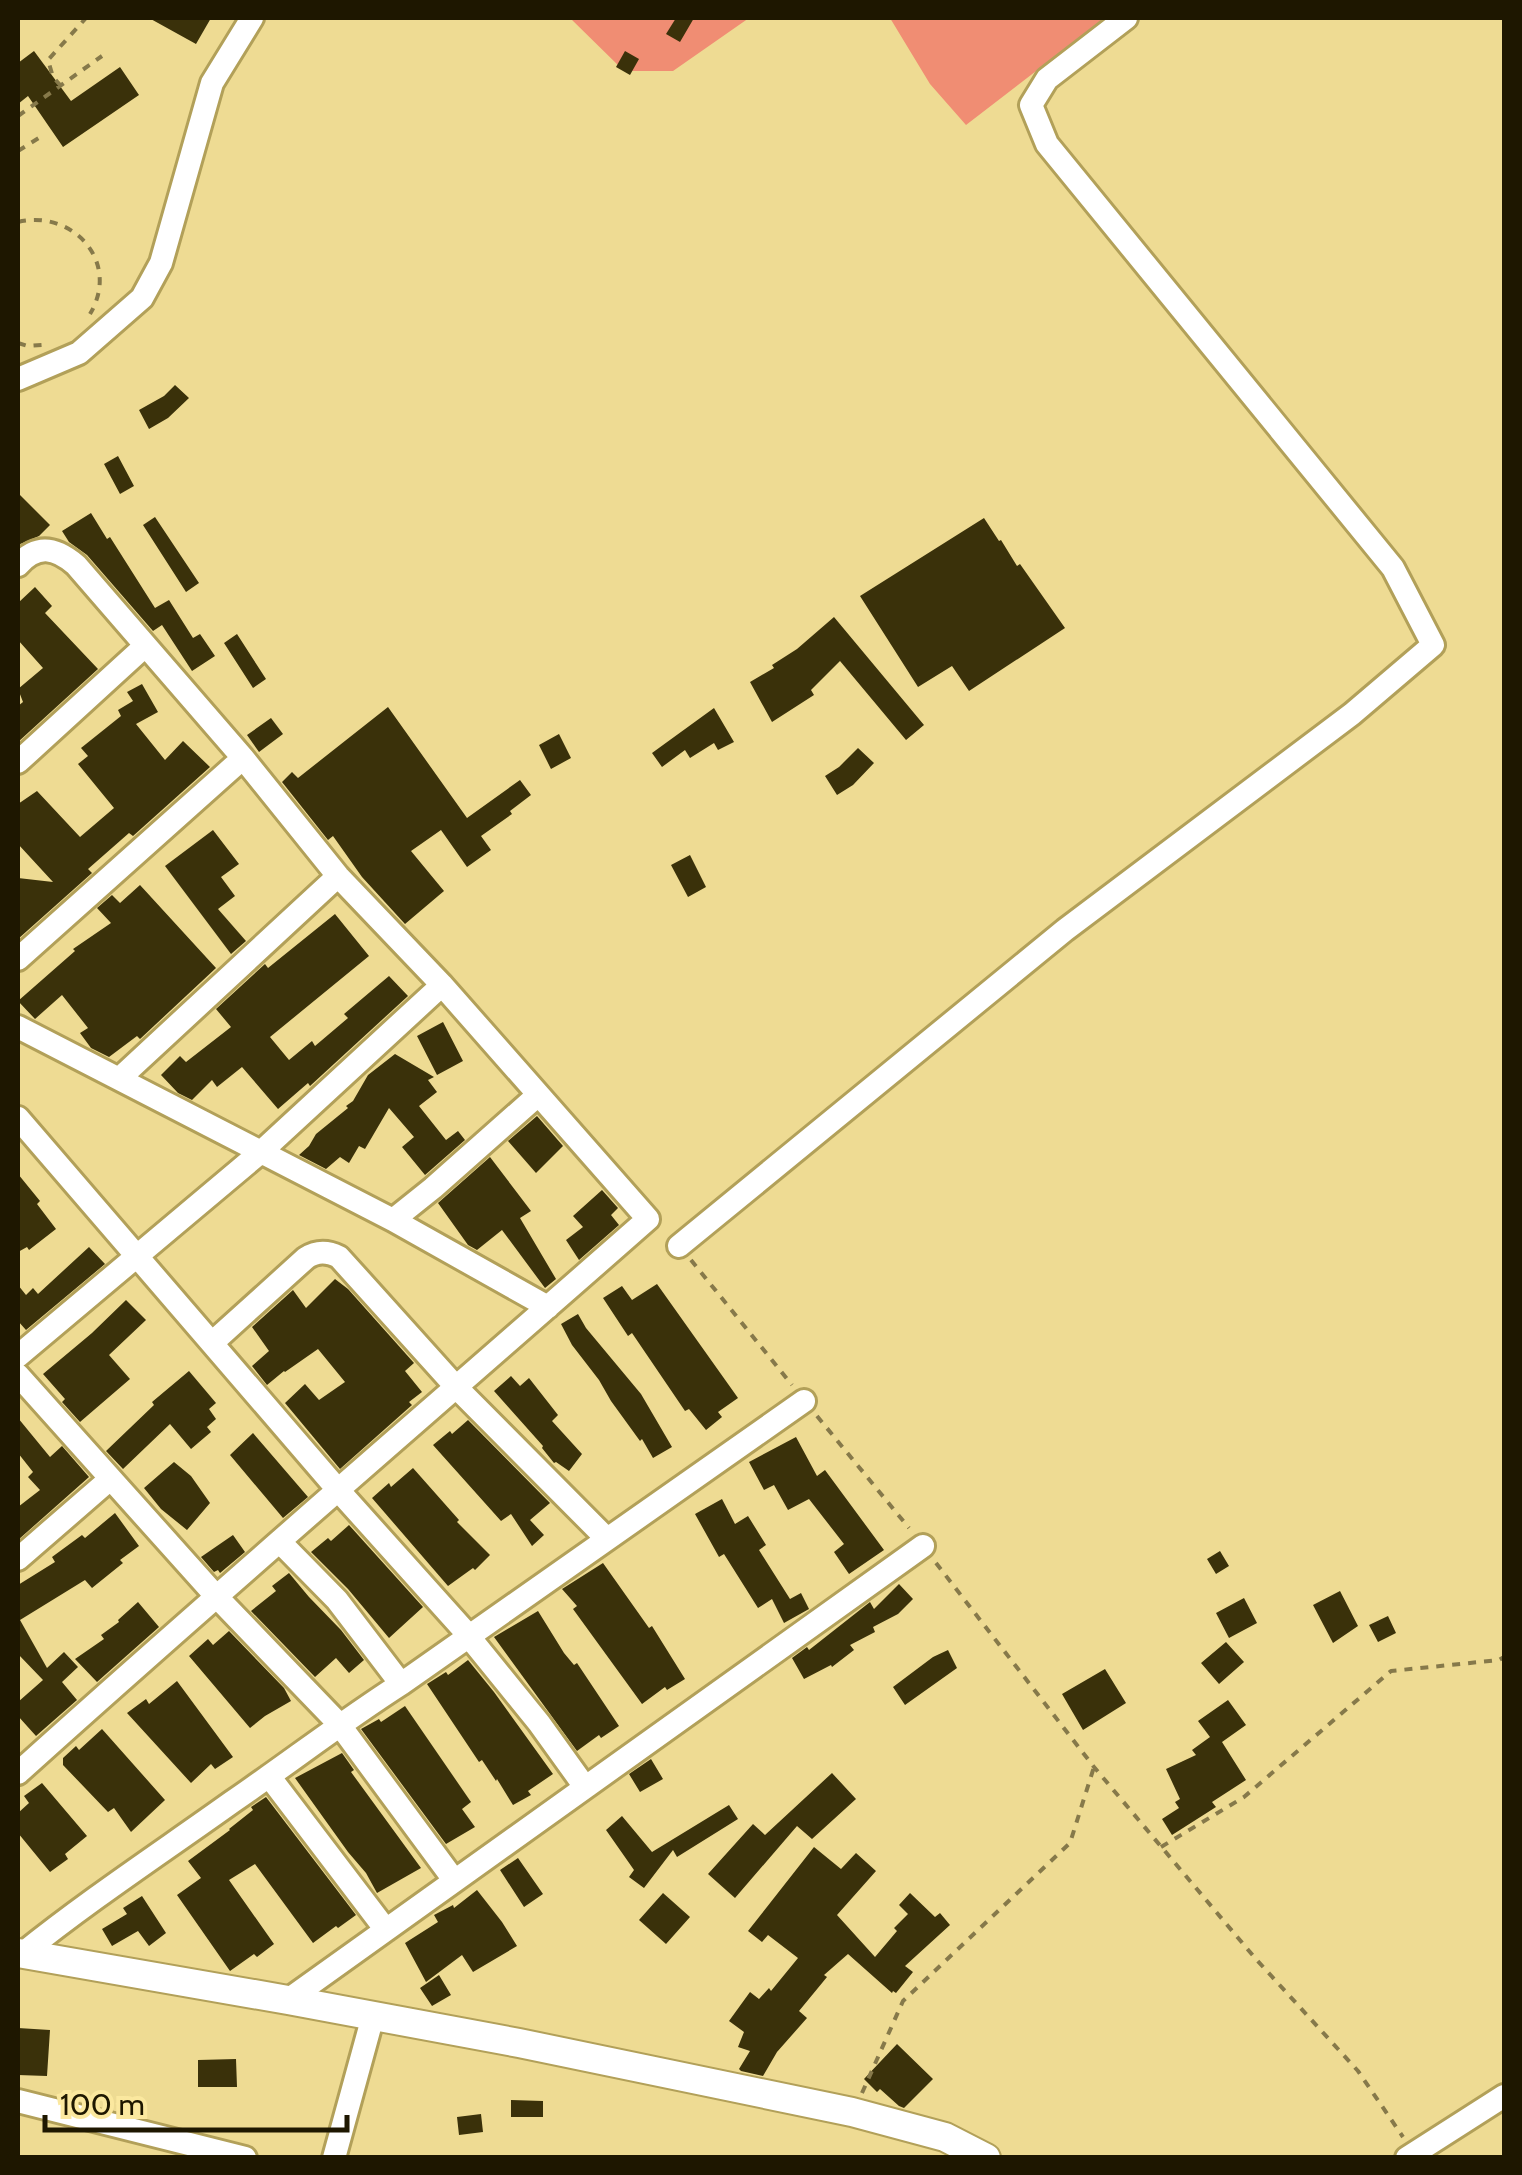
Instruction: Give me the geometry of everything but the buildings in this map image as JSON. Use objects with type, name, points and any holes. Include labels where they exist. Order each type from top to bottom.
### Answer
[{"type":"main road","points":[[20,1954],[538,2047],[852,2112],[933,2134],[986,2158]]},
{"type":"street","points":[[18,379],[79,354],[142,298],[161,264],[212,83],[252,18]]},
{"type":"street","points":[[679,1246],[1065,930],[1352,714],[1433,645],[1394,568],[1047,144],[1031,105],[1048,80],[1126,18]]},
{"type":"street","points":[[18,564],[28,554],[40,550],[66,556],[243,758],[338,876],[442,985],[648,1219],[215,1595],[18,1773]]},
{"type":"street","points":[[18,762],[146,646]]},
{"type":"street","points":[[18,959],[243,758]]},
{"type":"street","points":[[120,1078],[338,876]]},
{"type":"street","points":[[18,1356],[262,1151],[442,985]]},
{"type":"street","points":[[18,1027],[393,1220],[548,1308]]},
{"type":"street","points":[[393,1220],[538,1094]]},
{"type":"street","points":[[18,1118],[469,1636],[586,1787]]},
{"type":"street","points":[[212,1343],[306,1258],[318,1252],[332,1253],[457,1388],[607,1539]]},
{"type":"street","points":[[18,1375],[215,1595],[339,1724],[454,1880]]},
{"type":"street","points":[[20,1954],[339,1724],[804,1401]]},
{"type":"street","points":[[18,1558],[110,1480]]},
{"type":"street","points":[[280,1542],[338,1600],[401,1684]]},
{"type":"street","points":[[288,2000],[923,1546]]},
{"type":"street","points":[[270,1776],[386,1930]]},
{"type":"street","points":[[334,2158],[374,2016]]},
{"type":"street","points":[[1411,2155],[1504,2096]]},
{"type":"street","points":[[18,2102],[246,2158]]},
{"type":"path","points":[[60,86],[48,60],[86,18]]},
{"type":"path","points":[[18,116],[102,56]]},
{"type":"path","points":[[18,152],[45,134]]},
{"type":"path","points":[[18,222],[32,218],[53,220],[88,244],[97,263],[100,284],[96,305],[85,323]]},
{"type":"path","points":[[18,343],[50,345]]},
{"type":"path","points":[[679,1246],[923,1546],[1094,1767],[1255,1958],[1358,2071],[1411,2155]]},
{"type":"path","points":[[1162,1847],[1244,1797],[1391,1671],[1504,1657]]},
{"type":"path","points":[[852,2112],[903,2002],[1070,1843],[1094,1767]]},
{"type":"shaded area","points":[[570,18],[749,18],[673,71],[624,71]]},
{"type":"shaded area","points":[[890,18],[1105,18],[966,125],[930,84]]}]
